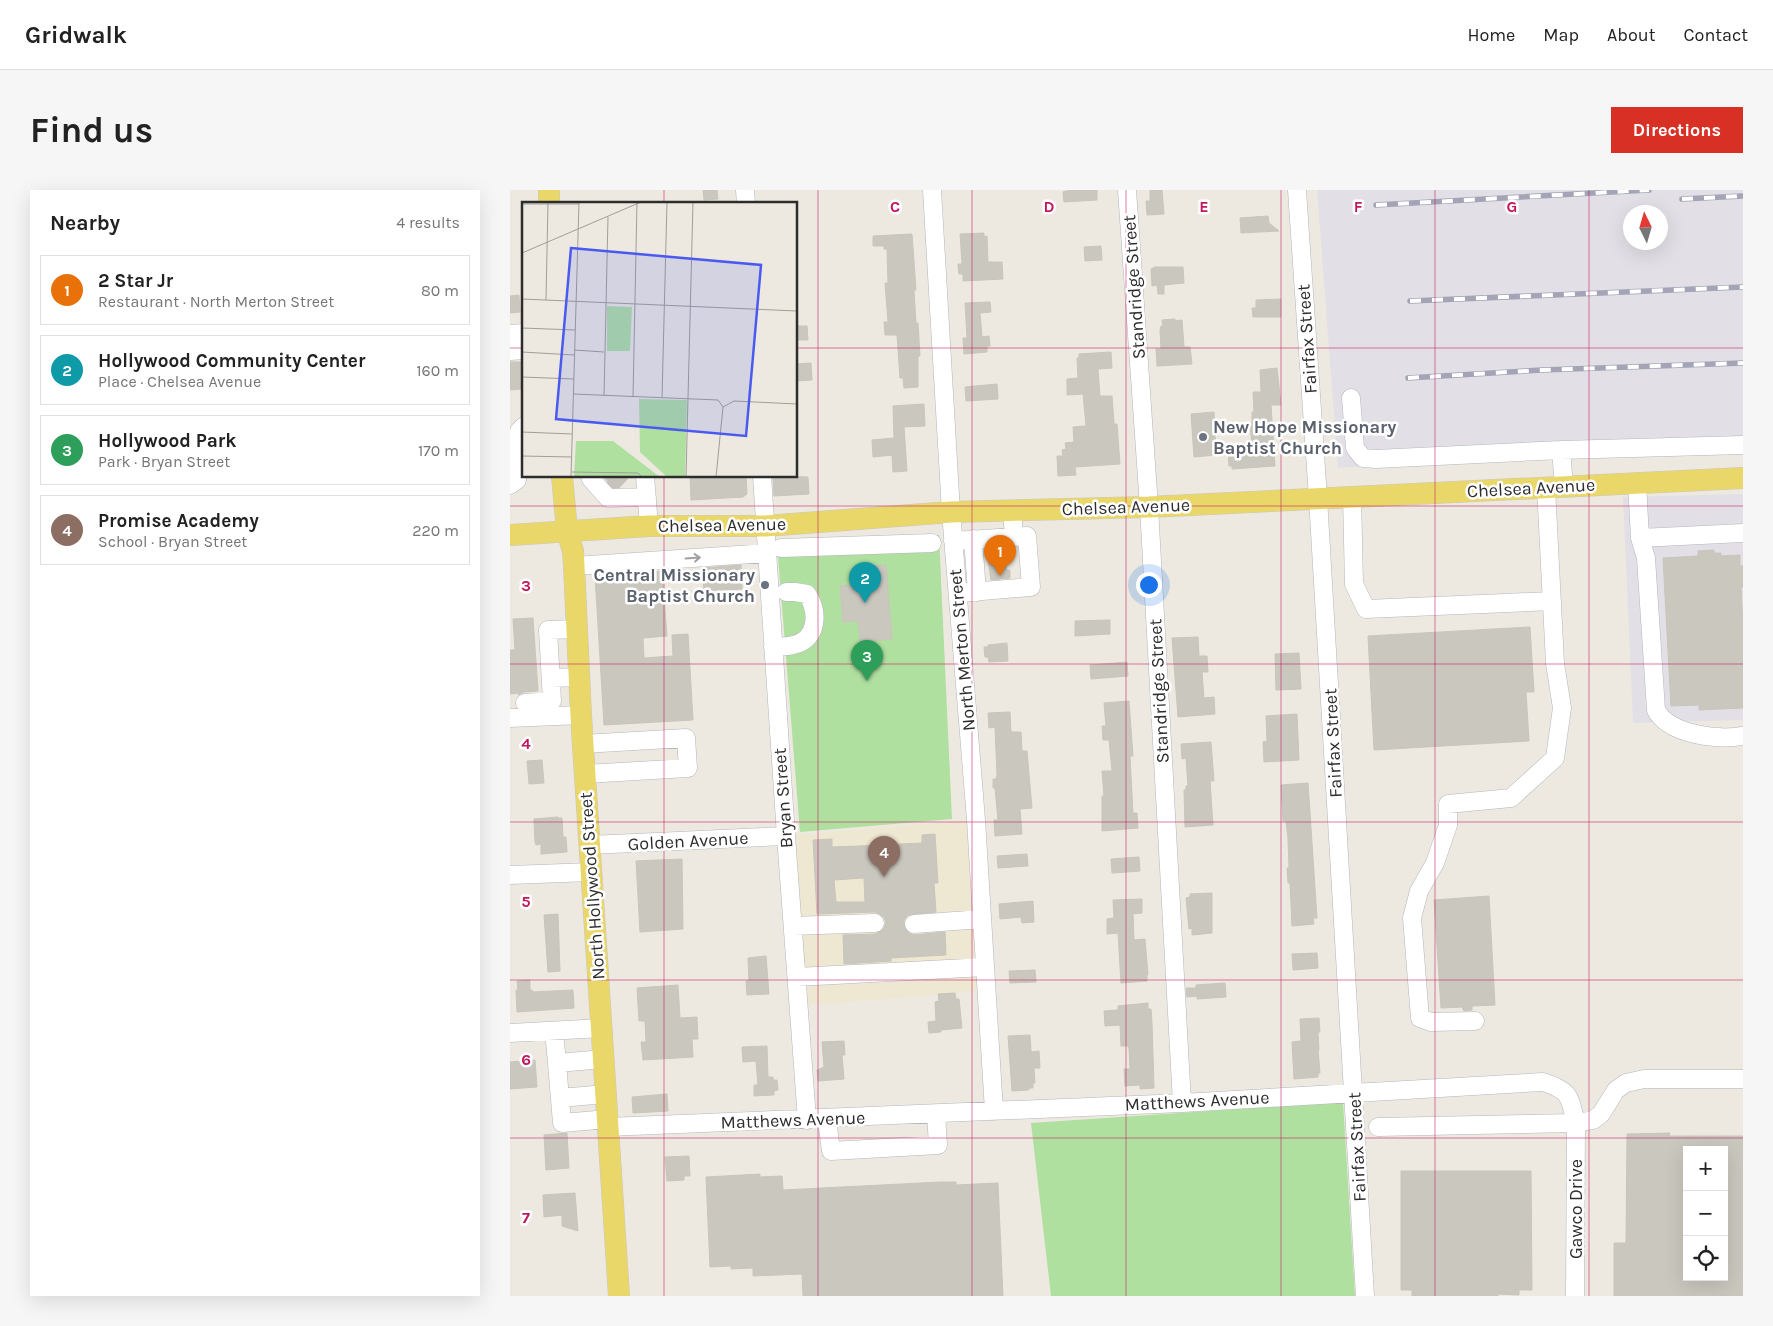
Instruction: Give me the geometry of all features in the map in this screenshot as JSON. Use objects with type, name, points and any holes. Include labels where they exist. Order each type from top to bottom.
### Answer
[{"type":"main road","name":"North Hollywood Street","points":[[562,478],[567,531],[573,551],[581,715],[619,1296]]},
{"type":"main road","name":"Chelsea Avenue","points":[[510,535],[649,526],[765,526],[951,512],[1149,507],[1743,478]]},
{"type":"street","name":"North Merton Street","points":[[932,190],[951,512],[976,820],[994,1111]]},
{"type":"street","name":"Standridge Street","points":[[1128,190],[1149,507],[1182,1103]]},
{"type":"street","name":"Fairfax Street","points":[[1297,190],[1318,498],[1365,1296]]},
{"type":"street","points":[[1351,398],[1355,448],[1363,458],[1743,445]]},
{"type":"street","points":[[510,485],[517,480],[519,474],[518,436],[522,428]]},
{"type":"street","points":[[1475,1021],[1430,1022],[1420,1018],[1412,918],[1418,891],[1435,863],[1448,825],[1448,804],[1511,798],[1555,758],[1562,708],[1555,663],[1552,601],[1555,487],[1561,450]]},
{"type":"street","points":[[590,478],[608,498],[647,497]]},
{"type":"street","points":[[645,478],[649,526]]},
{"type":"street","name":"Bryan Street","points":[[762,478],[765,526],[774,550],[773,647],[808,1120]]},
{"type":"street","points":[[1637,483],[1640,538],[1646,558],[1656,710],[1660,716],[1673,726],[1707,737],[1731,738],[1743,736]]},
{"type":"street","points":[[622,485],[647,497]]},
{"type":"street","points":[[1352,496],[1354,584],[1366,609],[1552,601]]},
{"type":"street","points":[[1012,510],[1014,537]]},
{"type":"street","points":[[886,517],[888,544]]},
{"type":"street","points":[[836,521],[837,545]]},
{"type":"street","points":[[1640,538],[1743,533]]},
{"type":"street","points":[[953,541],[1027,536],[1031,587],[958,593]]},
{"type":"street","points":[[973,539],[977,592]]},
{"type":"street","points":[[574,566],[837,545],[855,546],[932,542]]},
{"type":"street","points":[[773,647],[793,645],[801,642],[812,633],[816,620],[812,603],[807,594],[786,592]]},
{"type":"street","points":[[525,703],[552,701],[548,630],[577,628]]},
{"type":"street","points":[[551,678],[579,677]]},
{"type":"street","points":[[510,718],[581,715]]},
{"type":"street","points":[[583,744],[686,738],[688,768],[585,774]]},
{"type":"street","name":"Golden Avenue","points":[[590,845],[786,836]]},
{"type":"street","points":[[510,875],[591,872]]},
{"type":"street","points":[[914,924],[982,919]]},
{"type":"street","points":[[793,926],[876,923]]},
{"type":"street","points":[[796,976],[985,967]]},
{"type":"street","points":[[510,1033],[602,1028]]},
{"type":"street","points":[[554,1031],[560,1098],[606,1094]]},
{"type":"street","points":[[557,1062],[604,1059]]},
{"type":"street","points":[[1378,1127],[1576,1123],[1592,1120],[1601,1114],[1616,1090],[1626,1083],[1644,1079],[1743,1079]]},
{"type":"street","name":"Matthews Avenue","points":[[560,1098],[562,1123],[808,1120],[1182,1103],[1543,1082],[1560,1088],[1570,1097],[1576,1123]]},
{"type":"street","points":[[827,1119],[831,1151],[938,1145],[936,1114]]},
{"type":"street","name":"Gawco Drive","points":[[1576,1123],[1576,1296]]},
{"type":"shaded area","points":[[1317,190],[1743,190],[1743,448],[1338,468]]},
{"type":"shaded area","points":[[1743,494],[1743,720],[1633,723],[1623,497]]},
{"type":"shaded area","points":[[976,820],[987,990],[799,1006],[786,836]]},
{"type":"green space","points":[[939,535],[952,819],[800,832],[777,544]]},
{"type":"green space","points":[[1343,1102],[1355,1296],[1051,1296],[1031,1123]]},
{"type":"building","points":[[703,190],[717,190],[718,199],[704,200]]},
{"type":"building","points":[[1070,190],[1097,190],[1097,200],[1064,202],[1063,192]]},
{"type":"building","points":[[1150,190],[1162,190],[1164,214],[1147,215],[1146,201],[1150,201]]},
{"type":"building","points":[[1268,216],[1269,223],[1279,231],[1241,233],[1240,218]]},
{"type":"building","points":[[984,233],[984,237],[987,236],[988,262],[1002,262],[1003,279],[963,281],[963,274],[959,274],[958,264],[962,264],[960,234]]},
{"type":"building","points":[[912,234],[916,323],[918,323],[920,356],[918,356],[918,387],[904,388],[903,378],[900,378],[897,335],[885,335],[884,322],[888,322],[885,283],[888,283],[887,249],[884,249],[884,246],[873,246],[873,236]]},
{"type":"building","points":[[1101,246],[1102,260],[1085,261],[1084,247]]},
{"type":"building","points":[[1155,267],[1183,267],[1184,283],[1164,285],[1164,294],[1158,294],[1157,285],[1152,286],[1151,269]]},
{"type":"building","points":[[519,295],[520,312],[510,313],[510,296]]},
{"type":"building","points":[[1281,299],[1281,317],[1253,317],[1252,308],[1256,308],[1256,300]]},
{"type":"building","points":[[990,302],[991,312],[980,313],[982,337],[989,336],[990,346],[987,346],[987,352],[964,354],[963,338],[967,338],[965,303]]},
{"type":"building","points":[[1175,319],[1175,321],[1182,320],[1184,347],[1190,347],[1192,364],[1157,366],[1156,349],[1161,349],[1160,330],[1161,326],[1163,326],[1162,320]]},
{"type":"building","points":[[798,326],[807,326],[808,340],[798,340]]},
{"type":"building","points":[[1111,352],[1112,368],[1098,369],[1100,396],[1112,396],[1114,424],[1117,424],[1120,464],[1075,467],[1076,475],[1058,476],[1057,456],[1063,456],[1062,450],[1066,449],[1065,443],[1074,442],[1073,427],[1086,426],[1083,394],[1067,395],[1067,379],[1078,378],[1077,358],[1079,358],[1079,354]]},
{"type":"building","points":[[510,362],[521,362],[522,389],[510,390]]},
{"type":"building","points":[[811,363],[812,380],[798,381],[798,364]]},
{"type":"building","points":[[1277,368],[1281,405],[1271,405],[1275,466],[1232,469],[1232,466],[1229,466],[1228,447],[1252,446],[1250,423],[1252,423],[1252,412],[1254,412],[1253,392],[1261,392],[1260,370]]},
{"type":"building","points":[[997,384],[998,399],[966,401],[965,387]]},
{"type":"building","points":[[924,404],[925,426],[904,427],[907,471],[893,472],[892,455],[873,457],[872,440],[894,438],[893,406]]},
{"type":"building","points":[[1214,412],[1216,455],[1194,457],[1191,414]]},
{"type":"building","points":[[808,477],[809,494],[774,496],[773,478]]},
{"type":"building","points":[[605,478],[628,478],[620,487],[613,487]]},
{"type":"building","points":[[690,478],[746,478],[747,494],[743,497],[691,500]]},
{"type":"building","points":[[1714,550],[1714,553],[1721,553],[1721,556],[1740,555],[1740,566],[1743,566],[1743,587],[1741,587],[1743,708],[1699,710],[1699,705],[1671,706],[1663,558],[1698,556],[1698,551]]},
{"type":"building","points":[[1007,558],[1006,570],[1010,570],[1010,578],[991,580],[988,559]]},
{"type":"building","points":[[741,565],[742,589],[704,591],[702,568]]},
{"type":"building","points":[[886,565],[892,639],[860,642],[858,621],[843,622],[840,586],[854,585],[852,568]]},
{"type":"building","points":[[662,571],[667,636],[643,638],[644,658],[673,656],[672,635],[688,634],[693,720],[604,725],[595,575]]},
{"type":"building","points":[[533,618],[538,691],[524,692],[518,695],[518,693],[510,694],[510,650],[515,650],[513,619]]},
{"type":"building","points":[[1110,620],[1110,634],[1075,636],[1075,621]]},
{"type":"building","points":[[1530,627],[1534,692],[1526,692],[1529,741],[1374,750],[1368,636]]},
{"type":"building","points":[[1198,637],[1199,656],[1207,656],[1208,672],[1202,672],[1204,698],[1214,697],[1215,714],[1178,717],[1172,638]]},
{"type":"building","points":[[1007,643],[1008,661],[989,662],[988,657],[985,657],[984,647]]},
{"type":"building","points":[[1299,653],[1301,689],[1276,690],[1275,654]]},
{"type":"building","points":[[1127,662],[1128,676],[1091,679],[1090,665]]},
{"type":"building","points":[[1129,701],[1133,756],[1130,756],[1133,813],[1137,813],[1138,828],[1102,831],[1102,796],[1104,796],[1102,771],[1112,771],[1109,740],[1103,740],[1102,726],[1106,726],[1104,703]]},
{"type":"building","points":[[1010,712],[1011,732],[1021,732],[1022,751],[1027,751],[1032,808],[1020,809],[1022,834],[995,836],[994,820],[998,820],[995,788],[993,788],[993,779],[996,779],[997,775],[995,727],[989,728],[988,713]]},
{"type":"building","points":[[1297,714],[1299,760],[1264,762],[1263,742],[1267,741],[1266,716]]},
{"type":"building","points":[[1211,742],[1214,781],[1210,781],[1213,825],[1185,827],[1184,790],[1188,786],[1186,758],[1182,759],[1181,744]]},
{"type":"building","points":[[542,760],[544,783],[529,784],[527,761]]},
{"type":"building","points":[[1308,783],[1317,918],[1313,918],[1314,924],[1292,926],[1290,883],[1288,883],[1287,868],[1289,868],[1288,839],[1286,821],[1283,821],[1281,785]]},
{"type":"building","points":[[562,818],[563,837],[566,837],[567,852],[541,854],[541,844],[536,845],[535,842],[534,819]]},
{"type":"building","points":[[935,834],[938,883],[934,883],[936,912],[908,915],[904,920],[904,925],[909,933],[914,935],[945,932],[946,955],[891,958],[891,961],[844,964],[843,935],[876,934],[884,928],[886,922],[884,917],[875,912],[817,914],[813,840],[832,839],[832,847],[859,846],[922,843],[922,835]],"holes":[[[864,878],[865,902],[836,902],[834,880]]]},
{"type":"building","points":[[1027,854],[1028,866],[998,868],[997,856]]},
{"type":"building","points":[[1139,857],[1140,871],[1112,873],[1111,859]]},
{"type":"building","points":[[682,859],[683,929],[640,932],[636,861]]},
{"type":"building","points":[[1212,893],[1212,933],[1192,935],[1192,928],[1189,929],[1186,898],[1190,897],[1190,894]]},
{"type":"building","points":[[1489,896],[1495,1005],[1472,1006],[1472,1010],[1464,1011],[1462,1007],[1441,1008],[1434,900]]},
{"type":"building","points":[[1142,899],[1142,913],[1133,914],[1134,940],[1145,939],[1147,981],[1121,983],[1118,933],[1107,934],[1107,919],[1114,918],[1113,900]]},
{"type":"building","points":[[1033,901],[1034,922],[1022,923],[1021,917],[1000,919],[999,904]]},
{"type":"building","points":[[558,914],[560,971],[548,972],[544,915]]},
{"type":"building","points":[[1317,953],[1318,968],[1293,970],[1292,954]]},
{"type":"building","points":[[766,956],[769,994],[747,995],[746,981],[749,981],[748,958]]},
{"type":"building","points":[[1035,970],[1036,982],[1010,983],[1009,971]]},
{"type":"building","points":[[530,980],[530,990],[533,992],[573,990],[574,1008],[517,1012],[517,981]]},
{"type":"building","points":[[1225,983],[1226,997],[1197,999],[1197,996],[1187,997],[1186,988],[1196,988],[1196,985]]},
{"type":"building","points":[[678,985],[680,1018],[697,1017],[698,1039],[692,1039],[693,1057],[643,1060],[641,1042],[646,1042],[645,1021],[639,1021],[637,988]]},
{"type":"building","points":[[955,993],[956,999],[959,999],[962,1028],[929,1033],[928,1022],[936,1021],[935,1002],[939,1001],[938,994]]},
{"type":"building","points":[[1148,1003],[1148,1009],[1151,1009],[1152,1023],[1154,1088],[1140,1089],[1140,1085],[1125,1086],[1124,1069],[1130,1069],[1129,1048],[1128,1046],[1121,1046],[1120,1025],[1105,1026],[1104,1011],[1118,1010],[1118,1006]]},
{"type":"building","points":[[1319,1018],[1318,1050],[1320,1073],[1318,1073],[1318,1077],[1294,1079],[1292,1042],[1301,1041],[1300,1019]]},
{"type":"building","points":[[1030,1035],[1031,1052],[1039,1051],[1040,1068],[1034,1068],[1035,1083],[1033,1083],[1033,1088],[1012,1091],[1008,1036]]},
{"type":"building","points":[[844,1041],[845,1055],[842,1055],[844,1079],[818,1081],[817,1070],[824,1067],[822,1042]]},
{"type":"building","points":[[767,1046],[768,1077],[773,1077],[773,1080],[777,1080],[778,1090],[774,1091],[774,1095],[754,1096],[754,1085],[758,1085],[756,1061],[743,1062],[742,1047]]},
{"type":"building","points":[[535,1060],[537,1087],[510,1089],[510,1062]]},
{"type":"building","points":[[667,1094],[668,1111],[633,1113],[632,1097]]},
{"type":"building","points":[[567,1133],[569,1168],[546,1170],[544,1135]]},
{"type":"building","points":[[1670,1133],[1669,1136],[1743,1136],[1743,1296],[1614,1296],[1614,1243],[1626,1243],[1627,1134]]},
{"type":"building","points":[[689,1156],[690,1176],[684,1176],[684,1180],[667,1181],[665,1157]]},
{"type":"building","points":[[1401,1171],[1531,1171],[1532,1290],[1519,1290],[1519,1295],[1412,1296],[1412,1290],[1401,1290]]},
{"type":"building","points":[[760,1174],[760,1177],[782,1176],[783,1190],[941,1182],[956,1182],[956,1185],[998,1183],[1003,1296],[803,1296],[802,1274],[753,1276],[753,1268],[731,1269],[731,1266],[710,1267],[706,1177]]},
{"type":"building","points":[[575,1193],[578,1231],[562,1226],[562,1215],[544,1217],[543,1195]]},
{"type":"tunnel","points":[[614,478],[622,485]]},
{"type":"railway","points":[[1376,205],[1649,190]]},
{"type":"railway","points":[[1682,199],[1743,196]]},
{"type":"railway","points":[[1410,301],[1743,287]]},
{"type":"railway","points":[[1408,378],[1542,370],[1743,363]]},
{"type":"place","name":"New Hope Missionary Baptist Church","points":[[1203,437]]},
{"type":"place","name":"2 Star Jr","points":[[1000,576]]},
{"type":"place","name":"Central Missionary Baptist Church","points":[[765,585]]},
{"type":"place","name":"Hollywood Community Center","points":[[865,603]]},
{"type":"place","name":"Hollywood Park","points":[[867,681]]},
{"type":"place","name":"Promise Academy","points":[[884,877]]}]
